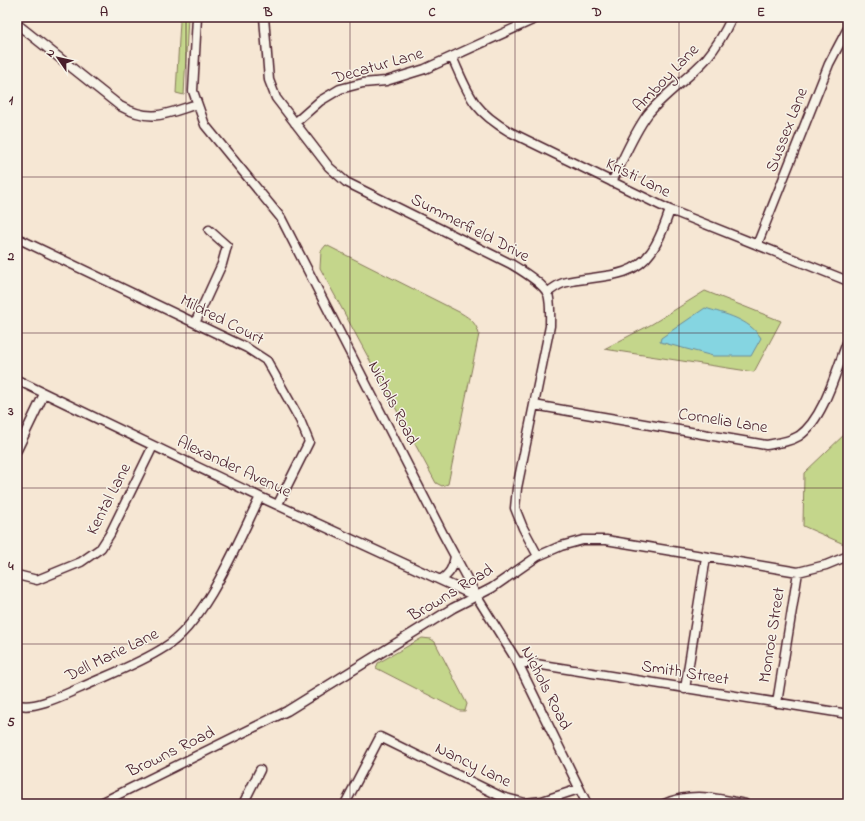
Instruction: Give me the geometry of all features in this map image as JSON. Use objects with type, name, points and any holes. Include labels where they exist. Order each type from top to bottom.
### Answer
[{"type":"street","name":"Nichols Road","points":[[197,17],[193,91],[205,125],[281,218],[455,556],[477,597],[517,661],[587,804]]},
{"type":"street","name":"Summerfield Drive","points":[[264,17],[269,80],[276,98],[329,167],[346,182],[511,264],[529,275],[547,293]]},
{"type":"street","name":"Decatur Lane","points":[[295,122],[320,101],[340,90],[362,83],[392,79],[425,69],[540,17]]},
{"type":"street","name":"Amboy Lane","points":[[612,182],[648,114],[675,86],[706,59],[722,38],[732,17]]},
{"type":"street","points":[[17,24],[120,106],[134,114],[151,116],[166,114],[197,104]]},
{"type":"street","name":"Sussex Lane","points":[[757,245],[829,64],[848,28]]},
{"type":"street","name":"Kristi Lane","points":[[452,57],[474,104],[482,113],[510,132],[670,210],[848,281]]},
{"type":"street","points":[[538,556],[523,528],[515,508],[550,326],[550,307],[547,293],[562,284],[622,274],[634,269],[644,261],[652,251],[670,210]]},
{"type":"street","points":[[195,323],[222,264],[227,246],[209,230]]},
{"type":"street","name":"Mildred Court","points":[[17,238],[247,348],[267,361],[300,420],[309,442],[278,504]]},
{"type":"street","name":"Cornelia Lane","points":[[534,405],[766,445],[784,442],[799,435],[814,421],[848,340]]},
{"type":"street","name":"Alexander Avenue","points":[[17,380],[260,497],[477,597]]},
{"type":"street","points":[[17,450],[44,394]]},
{"type":"street","name":"Kental Lane","points":[[17,575],[38,580],[81,562],[101,548],[110,534],[153,446]]},
{"type":"street","name":"Dell Marie Lane","points":[[17,704],[22,706],[39,704],[68,693],[166,647],[181,634],[218,583],[260,497]]},
{"type":"street","name":"Browns Road","points":[[99,804],[287,711],[454,608],[492,588],[538,556],[561,546],[583,540],[606,540],[706,558],[798,572],[826,565],[848,556]]},
{"type":"street","points":[[440,580],[448,576],[453,568],[455,556]]},
{"type":"street","points":[[685,689],[706,558]]},
{"type":"street","name":"Monroe Street","points":[[777,703],[798,572]]},
{"type":"street","name":"Smith Street","points":[[517,661],[848,714]]},
{"type":"street","name":"Nancy Lane","points":[[345,804],[380,737],[502,797],[525,803],[542,801],[579,789]]},
{"type":"street","points":[[243,804],[260,770]]},
{"type":"street","points":[[664,804],[688,796],[721,799],[745,804]]},
{"type":"green space","points":[[174,17],[188,17],[184,95],[176,93],[180,21]]},
{"type":"green space","points":[[326,245],[461,313],[475,324],[479,334],[448,484],[442,486],[436,483],[320,268],[321,251]]},
{"type":"green space","points":[[705,291],[781,321],[754,372],[604,349],[652,324]]},
{"type":"green space","points":[[847,432],[848,545],[846,545],[803,526],[804,473]]},
{"type":"green space","points":[[422,638],[431,639],[435,642],[467,704],[465,711],[460,711],[376,668],[378,663]]},
{"type":"water","points":[[705,308],[736,318],[750,326],[756,332],[761,338],[751,356],[713,356],[660,342],[661,338]]}]
